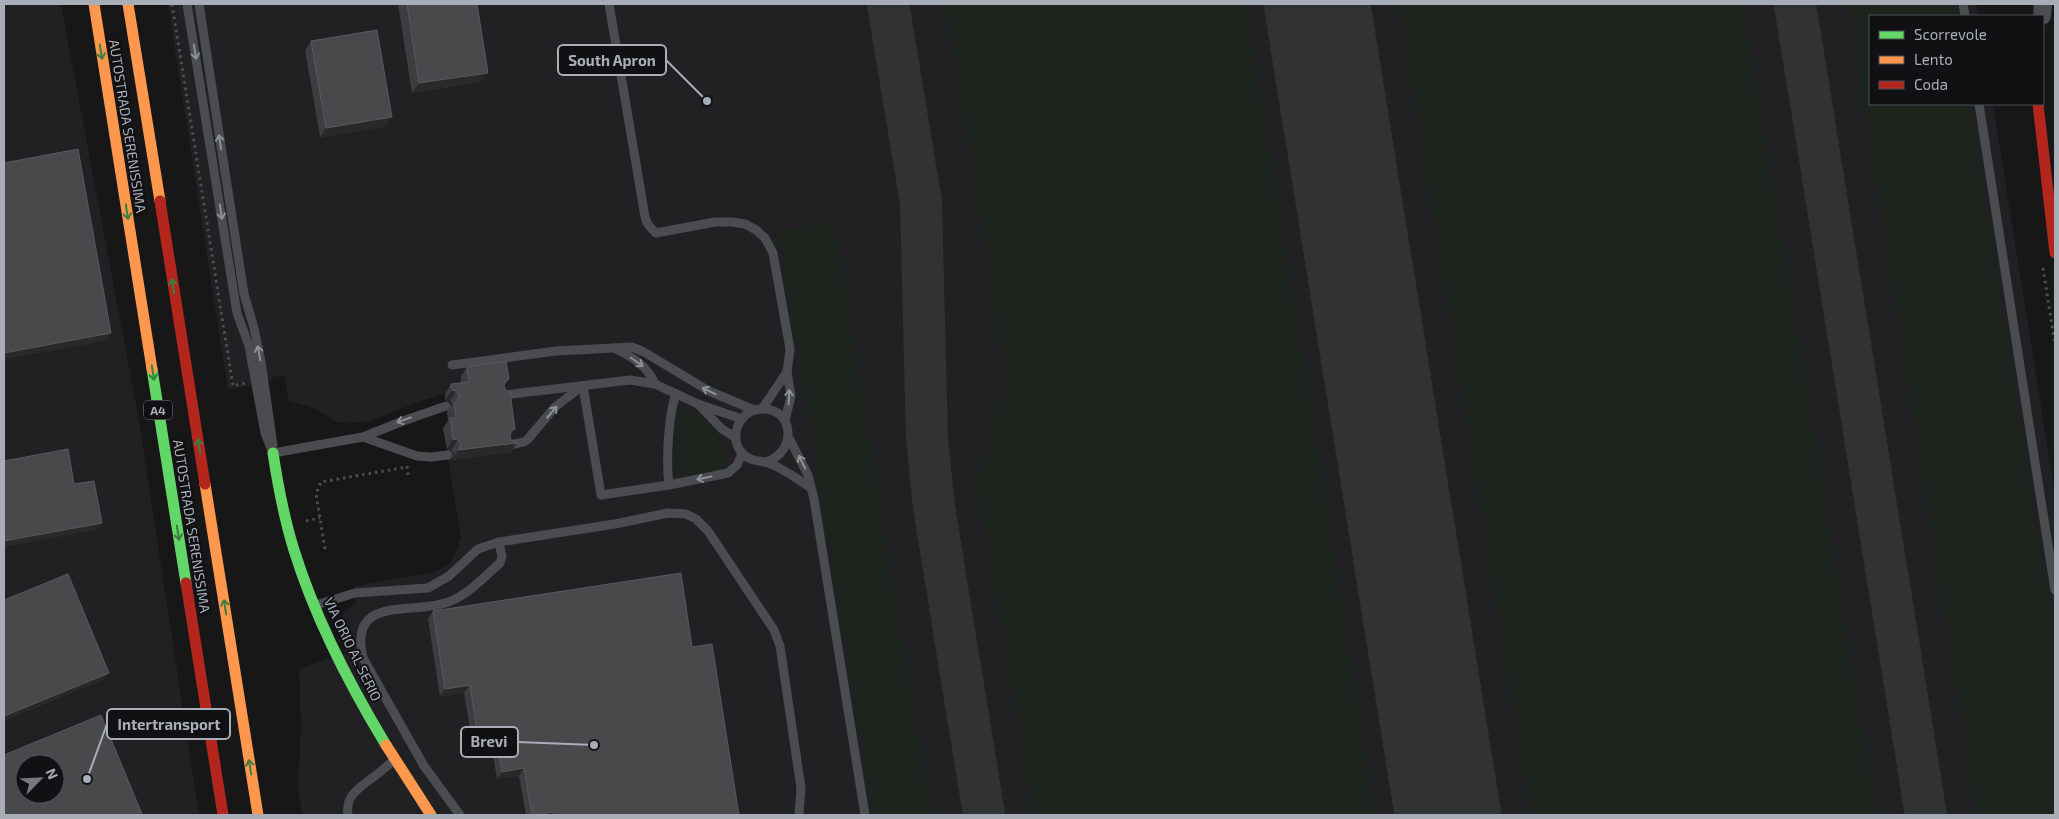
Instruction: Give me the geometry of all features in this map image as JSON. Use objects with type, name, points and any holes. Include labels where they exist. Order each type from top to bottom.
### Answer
[{"type":"main road","name":"AUTOSTRADA SERENISSIMA","points":[[94,4],[223,815]]},
{"type":"main road","name":"AUTOSTRADA SERENISSIMA","points":[[128,4],[258,815]]},
{"type":"main road","points":[[2038,105],[2055,253]]},
{"type":"main road","name":"VIA ORIO AL SERIO","points":[[273,453],[276,481],[288,526],[320,623],[394,760],[431,815]]},
{"type":"lane","points":[[187,4],[237,313],[249,346],[265,433],[273,453]]},
{"type":"lane","points":[[199,4],[244,294],[261,362],[273,435],[273,453]]},
{"type":"lane","points":[[609,4],[646,222],[656,233],[715,222],[732,222],[750,227],[765,238],[773,253],[790,349],[787,372],[791,396],[785,421],[789,438],[808,475],[819,523],[865,815]]},
{"type":"lane","points":[[1979,105],[2055,590]]},
{"type":"lane","points":[[611,347],[645,367],[651,374],[655,384]]},
{"type":"lane","points":[[452,365],[556,351],[632,347],[644,352],[709,391],[758,409],[779,414],[785,421]]},
{"type":"lane","points":[[787,372],[758,409],[742,419],[736,429],[736,438],[742,454],[750,459],[766,462],[787,472],[811,488]]},
{"type":"lane","points":[[503,395],[630,380],[655,384],[698,404],[742,419]]},
{"type":"lane","points":[[510,445],[524,442],[528,439],[562,400],[583,386]]},
{"type":"lane","points":[[583,386],[601,495],[669,485],[728,472],[737,466],[742,454]]},
{"type":"lane","points":[[669,485],[667,470],[669,444],[673,404],[676,394]]},
{"type":"lane","points":[[698,404],[722,429],[736,438]]},
{"type":"lane","points":[[273,453],[363,437],[446,406]]},
{"type":"lane","points":[[363,437],[418,456],[448,455]]},
{"type":"lane","points":[[766,462],[782,454],[789,438]]},
{"type":"lane","points":[[314,606],[355,593],[428,588],[450,576],[478,549],[499,542],[615,524],[668,513],[686,514],[696,519],[708,531],[774,630],[780,646],[801,788],[799,815]]},
{"type":"lane","points":[[460,815],[424,766],[363,658],[360,630],[363,624],[370,618],[395,608],[434,607],[462,596],[500,563],[502,557],[499,542]]},
{"type":"lane","points":[[348,815],[346,806],[356,789],[394,760]]},
{"type":"path","points":[[172,4],[233,386],[247,383]]},
{"type":"path","points":[[408,461],[408,475]]},
{"type":"path","points":[[325,550],[316,494],[318,487],[324,480],[407,467]]},
{"type":"path","points":[[300,523],[320,518]]},
{"type":"shaded area","points":[[4,4],[61,4],[139,421],[199,815],[4,815]]},
{"type":"shaded area","points":[[168,4],[1976,4],[1978,15],[1869,15],[1869,105],[1993,105],[2055,495],[2055,815],[302,815],[298,787],[301,727],[299,669],[346,653],[336,627],[344,613],[356,603],[354,586],[434,572],[448,565],[455,555],[461,537],[443,428],[449,427],[445,394],[370,421],[347,423],[337,422],[314,408],[289,401],[284,376],[272,377],[272,381],[228,390]]},
{"type":"shaded area","points":[[947,4],[1246,4],[1375,815],[1034,815],[978,484],[1007,380]]},
{"type":"shaded area","points":[[1399,4],[1743,4],[1876,815],[1531,815]]},
{"type":"shaded area","points":[[1848,4],[1954,4],[1956,15],[1869,15],[1869,105],[1970,105],[2055,648],[2055,815],[1977,815]]},
{"type":"shaded area","points":[[834,221],[930,815],[874,815],[779,231]]},
{"type":"shaded area","points":[[685,410],[705,422],[718,435],[726,452],[726,465],[711,471],[680,477],[676,475],[678,414],[679,411]]},
{"type":"building","points":[[407,4],[477,4],[488,73],[419,83]]},
{"type":"building","points":[[377,30],[392,117],[326,128],[311,41]]},
{"type":"building","points":[[78,149],[111,333],[4,353],[4,163]]},
{"type":"building","points":[[506,361],[509,379],[504,382],[504,387],[510,392],[515,429],[511,431],[510,436],[511,440],[517,443],[458,450],[461,444],[458,440],[453,439],[450,418],[456,418],[454,403],[458,400],[459,395],[456,391],[452,390],[451,384],[469,382],[467,367]]},
{"type":"building","points":[[68,449],[74,484],[94,481],[102,523],[4,541],[4,461]]},
{"type":"building","points":[[681,573],[692,647],[712,644],[739,815],[555,815],[554,812],[532,815],[524,768],[502,772],[495,729],[477,732],[470,685],[445,689],[433,611]]},
{"type":"building","points":[[68,574],[109,673],[4,716],[4,600]]},
{"type":"building","points":[[101,715],[142,814],[4,815],[4,755]]},
{"type":"taxiway","points":[[888,4],[921,203],[927,439],[934,507],[984,815]]},
{"type":"taxiway","points":[[1795,4],[1926,815]]},
{"type":"taxiway","points":[[1443,787],[1453,815]]},
{"type":"runway","points":[[1317,4],[1448,815]]},
{"type":"traffic: fast","points":[[152,369],[186,583]]},
{"type":"traffic: fast","points":[[273,453],[287,526],[312,601],[346,674],[386,745]]},
{"type":"traffic: slow","points":[[94,4],[152,369]]},
{"type":"traffic: slow","points":[[128,4],[160,201]]},
{"type":"traffic: slow","points":[[205,484],[258,815]]},
{"type":"traffic: slow","points":[[386,745],[431,815]]},
{"type":"traffic: jam","points":[[2038,105],[2055,253]]},
{"type":"traffic: jam","points":[[160,201],[205,484]]},
{"type":"traffic: jam","points":[[186,583],[223,815]]},
{"type":"place","name":"South Apron","points":[[707,101]]},
{"type":"place","name":"Brevi","points":[[594,745]]},
{"type":"place","name":"Intertransport","points":[[87,779]]}]
